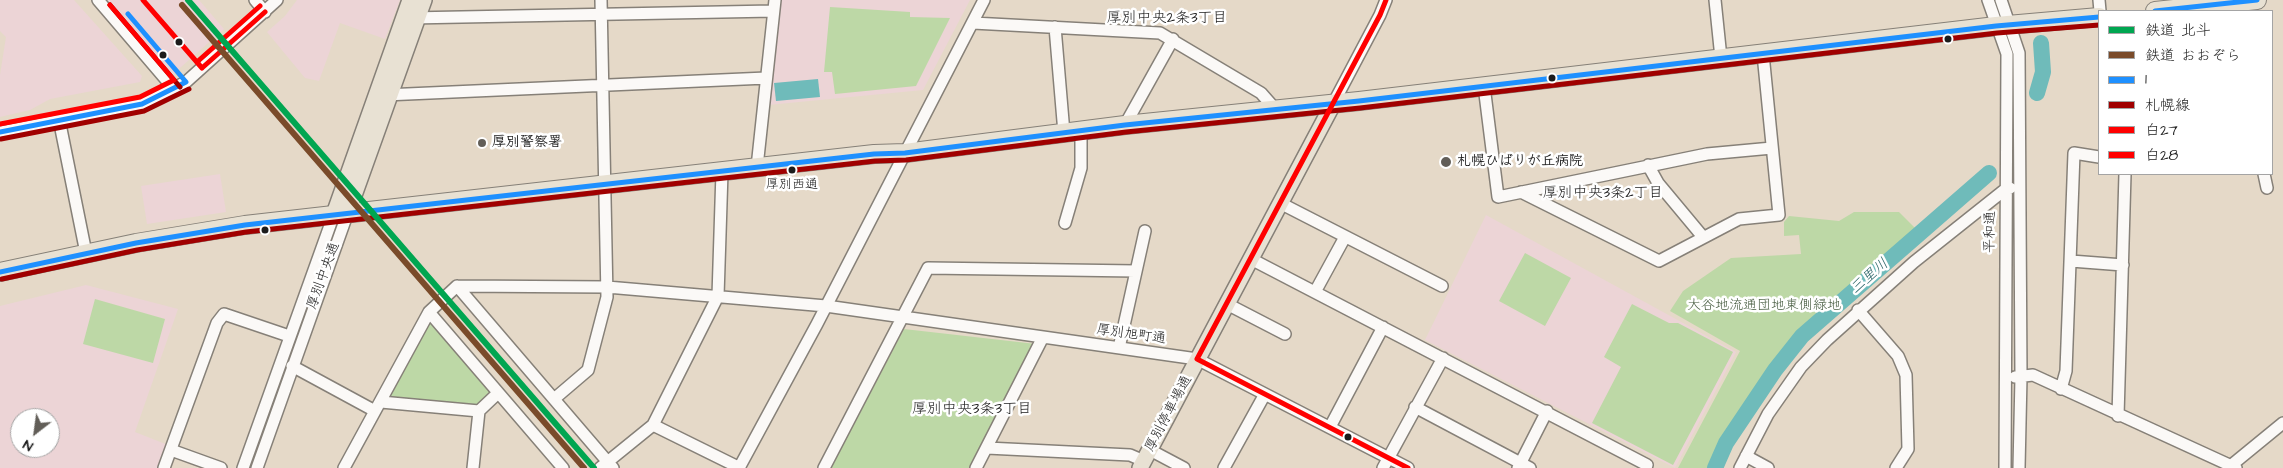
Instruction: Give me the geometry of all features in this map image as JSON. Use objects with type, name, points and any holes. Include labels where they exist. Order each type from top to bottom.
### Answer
[{"type":"highway","points":[[2168,10],[2248,4]]},
{"type":"highway","points":[[0,272],[86,252],[245,225],[340,216],[374,210],[874,154],[905,153],[1125,125],[1333,104],[2002,25],[2098,17]]},
{"type":"main road","name":"厚別中央通","points":[[410,0],[410,18]]},
{"type":"main road","name":"厚別中央通","points":[[340,216],[410,18],[424,0]]},
{"type":"main road","name":"厚別停車場通","points":[[1144,460],[1333,104]]},
{"type":"street","points":[[98,0],[174,89]]},
{"type":"street","points":[[255,0],[271,4]]},
{"type":"street","points":[[554,399],[588,370],[606,297],[601,0]]},
{"type":"street","points":[[653,424],[739,468],[826,306],[984,0]]},
{"type":"street","points":[[1333,104],[1380,16],[1386,0]]},
{"type":"street","points":[[1715,0],[1721,58]]},
{"type":"street","name":"平和通","points":[[1988,0],[2019,53],[2021,377],[2019,468]]},
{"type":"street","name":"平和通","points":[[2001,0],[2002,25],[2007,54],[2005,468]]},
{"type":"street","points":[[0,132],[142,104],[174,89],[202,68],[271,4]]},
{"type":"street","points":[[410,18],[602,15],[774,6],[757,167]]},
{"type":"street","points":[[973,23],[1160,33],[1261,93],[1276,110]]},
{"type":"street","points":[[1056,28],[1064,134]]},
{"type":"street","points":[[1125,125],[1173,39]]},
{"type":"street","points":[[1521,192],[1659,261],[1739,219],[1779,215],[1763,54]]},
{"type":"street","points":[[383,95],[766,78]]},
{"type":"street","points":[[1484,86],[1498,197],[1707,154],[1772,148]]},
{"type":"street","points":[[59,119],[86,252]]},
{"type":"street","points":[[1065,223],[1081,168],[1081,131]]},
{"type":"street","points":[[2061,389],[2066,371],[2074,154],[2098,157]]},
{"type":"street","points":[[1648,165],[1658,183],[1702,237]]},
{"type":"street","points":[[344,468],[429,312],[458,286],[554,399],[607,466],[653,424],[718,296],[722,172]]},
{"type":"street","points":[[2118,416],[2125,175]]},
{"type":"street","points":[[2264,175],[2267,188]]},
{"type":"street","points":[[1740,468],[1768,414],[1801,367],[1858,310],[1935,244],[2007,188],[2020,187]]},
{"type":"street","points":[[1280,203],[1442,286]]},
{"type":"street","name":"厚別中央通","points":[[243,468],[289,336],[340,216]]},
{"type":"street","name":"厚別中央通","points":[[257,468],[340,216]]},
{"type":"street","points":[[1119,348],[1146,231]]},
{"type":"street","points":[[1315,292],[1345,237]]},
{"type":"street","points":[[1251,259],[1547,411],[1647,465],[1646,468]]},
{"type":"street","points":[[2071,261],[2122,265]]},
{"type":"street","points":[[824,468],[928,268],[1136,271]]},
{"type":"street","name":"厚別旭町通","points":[[458,286],[607,287],[826,306],[1197,359],[1330,427],[1386,463],[1408,468]]},
{"type":"street","points":[[1227,304],[1285,334]]},
{"type":"street","points":[[1858,310],[1898,356],[1906,375],[1908,449],[1896,468]]},
{"type":"street","points":[[429,312],[563,468]]},
{"type":"street","points":[[164,468],[218,323],[224,314],[289,336]]},
{"type":"street","points":[[1330,427],[1383,327]]},
{"type":"street","points":[[976,468],[1044,337]]},
{"type":"street","points":[[1386,463],[1443,358]]},
{"type":"street","points":[[292,366],[378,406],[479,411]]},
{"type":"street","points":[[2005,377],[2034,376],[2232,467],[2283,423]]},
{"type":"street","points":[[473,468],[479,411],[498,393]]},
{"type":"street","points":[[1224,468],[1265,394]]},
{"type":"street","points":[[1416,407],[1523,466],[1547,411]]},
{"type":"street","points":[[987,448],[1130,455],[1144,460],[1184,468]]},
{"type":"street","points":[[171,450],[221,468]]},
{"type":"street","points":[[1746,456],[1768,468]]},
{"type":"shaded area","points":[[0,0],[74,0],[142,76],[140,82],[50,99],[30,110],[0,117],[0,75],[6,37],[0,31]]},
{"type":"shaded area","points":[[106,0],[199,0],[224,29],[172,75]]},
{"type":"shaded area","points":[[297,0],[400,0],[385,39],[340,23],[319,81],[305,78],[267,32],[285,16]]},
{"type":"shaded area","points":[[780,0],[970,0],[923,90],[768,105]]},
{"type":"shaded area","points":[[220,174],[226,212],[147,224],[141,186]]},
{"type":"shaded area","points":[[1486,215],[1736,352],[1675,468],[1425,340]]},
{"type":"shaded area","points":[[86,285],[178,309],[135,432],[168,445],[160,468],[0,468],[0,306]]},
{"type":"green space","points":[[830,7],[910,12],[910,17],[950,18],[916,86],[835,94],[832,72],[824,72]]},
{"type":"green space","name":"大谷地流通団地東側緑地","points":[[1854,212],[1899,212],[1918,231],[1773,367],[1733,421],[1711,468],[1678,468],[1740,351],[1670,311],[1683,291],[1731,258],[1801,254],[1799,235],[1784,236],[1784,222],[1789,216],[1839,221]]},
{"type":"green space","points":[[1525,253],[1571,278],[1545,326],[1499,301]]},
{"type":"green space","points":[[95,299],[165,319],[153,363],[83,344]]},
{"type":"green space","points":[[1632,304],[1669,323],[1678,323],[1733,352],[1673,465],[1592,423],[1621,367],[1604,357]]},
{"type":"green space","points":[[430,320],[493,393],[479,407],[388,400]]},
{"type":"green space","points":[[904,329],[1036,344],[972,468],[831,468]]},
{"type":"water","points":[[818,79],[820,97],[776,101],[774,83]]},
{"type":"waterway","name":"三里川","points":[[2037,93],[2043,72],[2041,43]]},
{"type":"waterway","name":"三里川","points":[[1715,468],[1726,443],[1775,370],[1802,336],[1989,173]]},
{"type":"rail line","name":"北斗","points":[[188,0],[594,468]]},
{"type":"rail line","name":"おおぞら","points":[[182,5],[584,468]]},
{"type":"transit line","name":"白27","points":[[143,0],[202,68]]},
{"type":"transit line","name":"白27","points":[[1197,359],[1380,15],[1386,0]]},
{"type":"transit line","name":"1","points":[[2164,10],[2257,0]]},
{"type":"transit line","name":"札幌線","points":[[110,5],[180,87]]},
{"type":"transit line","name":"白28","points":[[0,124],[140,97],[174,80],[110,5]]},
{"type":"transit line","name":"白28","points":[[197,62],[260,6]]},
{"type":"transit line","name":"白27","points":[[202,68],[265,12]]},
{"type":"transit line","name":"1","points":[[0,132],[142,104],[186,82],[128,14]]},
{"type":"transit line","name":"1","points":[[0,272],[136,243],[245,225],[874,154],[905,153],[1125,125],[1359,101],[1996,26],[2098,17]]},
{"type":"transit line","name":"札幌線","points":[[2,279],[137,250],[246,232],[875,161],[906,160],[1126,132],[1360,108],[1997,33],[2098,25]]},
{"type":"transit line","name":"札幌線","points":[[1,139],[144,111],[189,89]]},
{"type":"transit line","name":"白27","points":[[1197,359],[1408,468]]},
{"type":"place","name":"厚別警察署","points":[[482,143]]},
{"type":"place","name":"札幌ひばりが丘病院","points":[[1446,162]]},
{"type":"place","name":"厚別西通","points":[[792,170]]},
{"type":"district","name":"厚別中央2条3丁目","points":[[1167,19]]},
{"type":"district","name":"厚別中央3条2丁目","points":[[1603,194]]},
{"type":"district","name":"厚別中央3条3丁目","points":[[972,410]]}]
